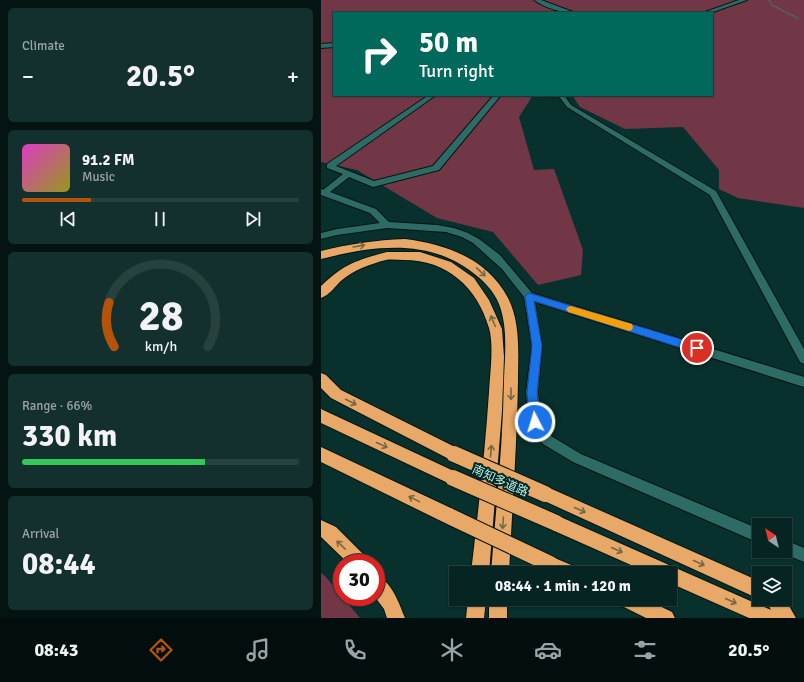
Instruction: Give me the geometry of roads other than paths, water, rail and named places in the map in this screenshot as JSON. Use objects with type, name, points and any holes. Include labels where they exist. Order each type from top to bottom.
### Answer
[{"type":"highway","points":[[321,254],[335,250],[382,243],[400,242],[442,249],[459,256],[474,266],[488,279],[499,293],[507,311],[511,352],[511,404],[500,566]]},
{"type":"highway","points":[[321,293],[338,277],[359,264],[387,256],[420,256],[447,265],[470,280],[485,303],[496,329],[498,357],[495,411],[481,566]]},
{"type":"highway","points":[[321,379],[336,394],[454,454],[752,587]]},
{"type":"highway","name":"南知多道路","points":[[321,416],[453,478],[651,566]]},
{"type":"highway","points":[[321,454],[554,566]]},
{"type":"highway","points":[[321,528],[330,533],[351,554]]},
{"type":"highway","name":"南知多道路","points":[[677,578],[769,618]]},
{"type":"highway","points":[[385,596],[391,604],[396,618]]},
{"type":"highway","points":[[475,618],[476,606]]},
{"type":"highway","points":[[498,618],[499,606]]},
{"type":"highway","points":[[641,606],[666,618]]},
{"type":"highway","points":[[779,606],[787,618]]},
{"type":"street","points":[[537,0],[547,5],[570,12]]},
{"type":"street","points":[[708,12],[743,0]]},
{"type":"street","points":[[321,46],[333,45]]},
{"type":"street","points":[[432,96],[330,166],[373,184],[436,168],[497,96]]},
{"type":"street","points":[[562,96],[569,106],[713,193],[804,359]]},
{"type":"street","points":[[322,192],[349,173]]},
{"type":"street","points":[[322,192],[373,211],[387,225]]},
{"type":"street","points":[[321,236],[337,232],[387,225],[425,226],[455,232],[478,242],[512,273],[529,296],[537,346],[532,392],[535,422],[547,440],[577,458],[752,533]]},
{"type":"street","points":[[529,296],[804,382]]},
{"type":"street","points":[[792,550],[804,555]]}]
